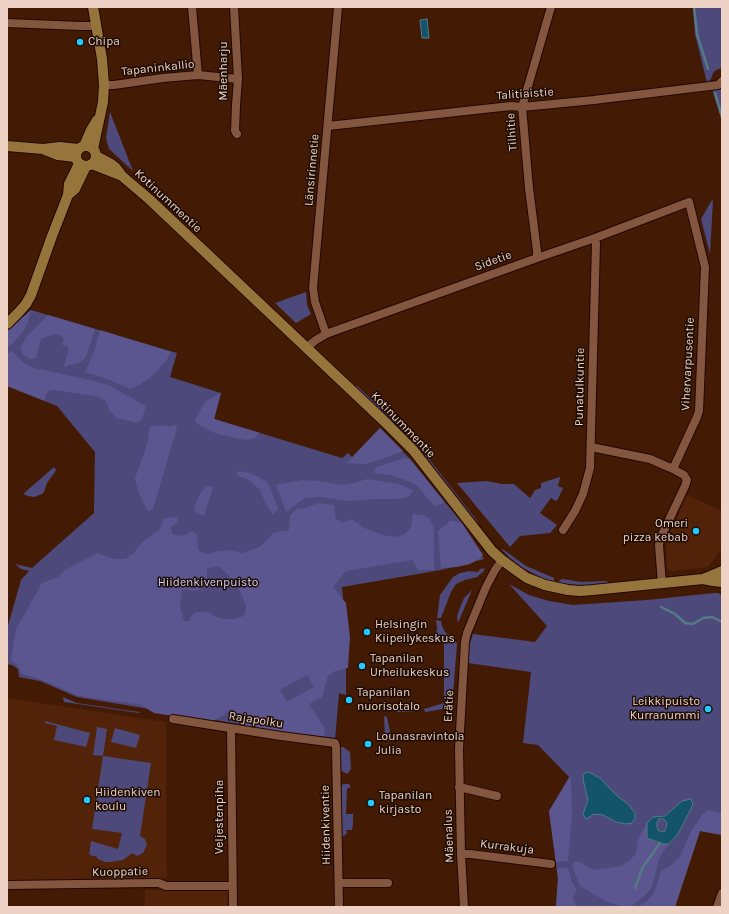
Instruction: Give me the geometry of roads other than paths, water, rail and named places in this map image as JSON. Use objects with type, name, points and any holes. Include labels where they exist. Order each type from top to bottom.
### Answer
[{"type":"main road","points":[[7,324],[26,304],[31,295],[68,195],[69,184],[97,135],[103,102],[104,85],[102,59],[94,7]]},
{"type":"main road","name":"Kotinummentie","points":[[7,146],[43,149],[60,147],[86,156],[122,176],[149,199],[384,421],[413,450],[488,546],[502,560],[527,578],[545,585],[568,590],[593,590],[703,579],[722,570]]},
{"type":"main road","name":"Kotinummentie","points":[[703,579],[713,582],[722,582]]},
{"type":"street","points":[[192,7],[198,75]]},
{"type":"street","name":"Mäenharju","points":[[234,7],[238,79],[235,131],[237,134]]},
{"type":"street","name":"Länsirinnetie","points":[[326,334],[315,302],[313,288],[338,7]]},
{"type":"street","name":"Tilhitie","points":[[537,258],[522,108],[551,7]]},
{"type":"street","points":[[7,23],[96,26]]},
{"type":"street","name":"Tapaninkallio","points":[[104,85],[198,75],[238,79]]},
{"type":"street","name":"Talitiaistie","points":[[328,126],[512,106],[522,108],[594,100],[718,85],[722,81]]},
{"type":"street","name":"Sidetie","points":[[307,347],[326,334],[595,238],[689,202]]},
{"type":"street","name":"Vihervarpusentie","points":[[673,469],[699,411],[705,267],[689,202]]},
{"type":"street","name":"Punatulkuntie","points":[[563,530],[575,511],[583,494],[590,468],[595,238]]},
{"type":"street","points":[[591,447],[650,459],[684,475],[687,480],[660,538],[659,545],[662,584]]},
{"type":"street","name":"Erätie","points":[[459,765],[465,642],[467,633],[486,587],[494,570],[502,560]]},
{"type":"street","name":"Rajapolku","points":[[173,719],[335,743]]},
{"type":"street","name":"Veljestenpiha","points":[[231,728],[233,907]]},
{"type":"street","name":"Hiidenkiventie","points":[[335,743],[339,907]]},
{"type":"street","name":"Mäenalus","points":[[459,765],[464,907]]},
{"type":"street","points":[[459,787],[497,796]]},
{"type":"street","name":"Kurrakuja","points":[[461,854],[551,864]]},
{"type":"street","name":"Kuoppatie","points":[[7,885],[159,883],[166,886],[232,886]]},
{"type":"street","points":[[339,883],[388,883]]},
{"type":"street","points":[[717,907],[722,893]]},
{"type":"water","points":[[427,19],[429,38],[422,38],[420,20]]},
{"type":"water","points":[[586,772],[591,773],[601,779],[616,795],[628,804],[635,813],[635,818],[632,823],[626,824],[616,822],[603,815],[594,814],[586,819],[583,814],[588,800],[583,779]]},
{"type":"water","points":[[691,799],[693,805],[678,834],[669,844],[663,844],[647,838],[647,823],[653,817],[665,816],[682,801]],"holes":[[[659,819],[664,819],[667,823],[665,831],[662,832],[658,830],[657,823]]]},
{"type":"waterway","points":[[694,7],[697,34],[708,69]]},
{"type":"waterway","points":[[715,93],[722,117]]},
{"type":"waterway","points":[[661,607],[675,614],[685,623],[693,624],[703,618],[712,617],[722,622]]},
{"type":"waterway","points":[[635,888],[643,867],[660,843]]},
{"type":"place","name":"Chipa","points":[[80,42]]},
{"type":"place","name":"Omeri pizza kebab","points":[[696,531]]},
{"type":"place","name":"Helsingin Kiipeilykeskus","points":[[367,632]]},
{"type":"place","name":"Tapanilan Urheilukeskus","points":[[362,666]]},
{"type":"place","name":"Tapanilan nuorisotalo","points":[[349,700]]},
{"type":"place","name":"Leikkipuisto Kurranummi","points":[[708,709]]},
{"type":"place","name":"Lounasravintola Julia","points":[[368,744]]},
{"type":"place","name":"Hiidenkiven koulu","points":[[87,800]]},
{"type":"place","name":"Tapanilan kirjasto","points":[[371,803]]},
{"type":"park label","name":"Hiidenkivenpuisto","points":[[208,583]]}]
